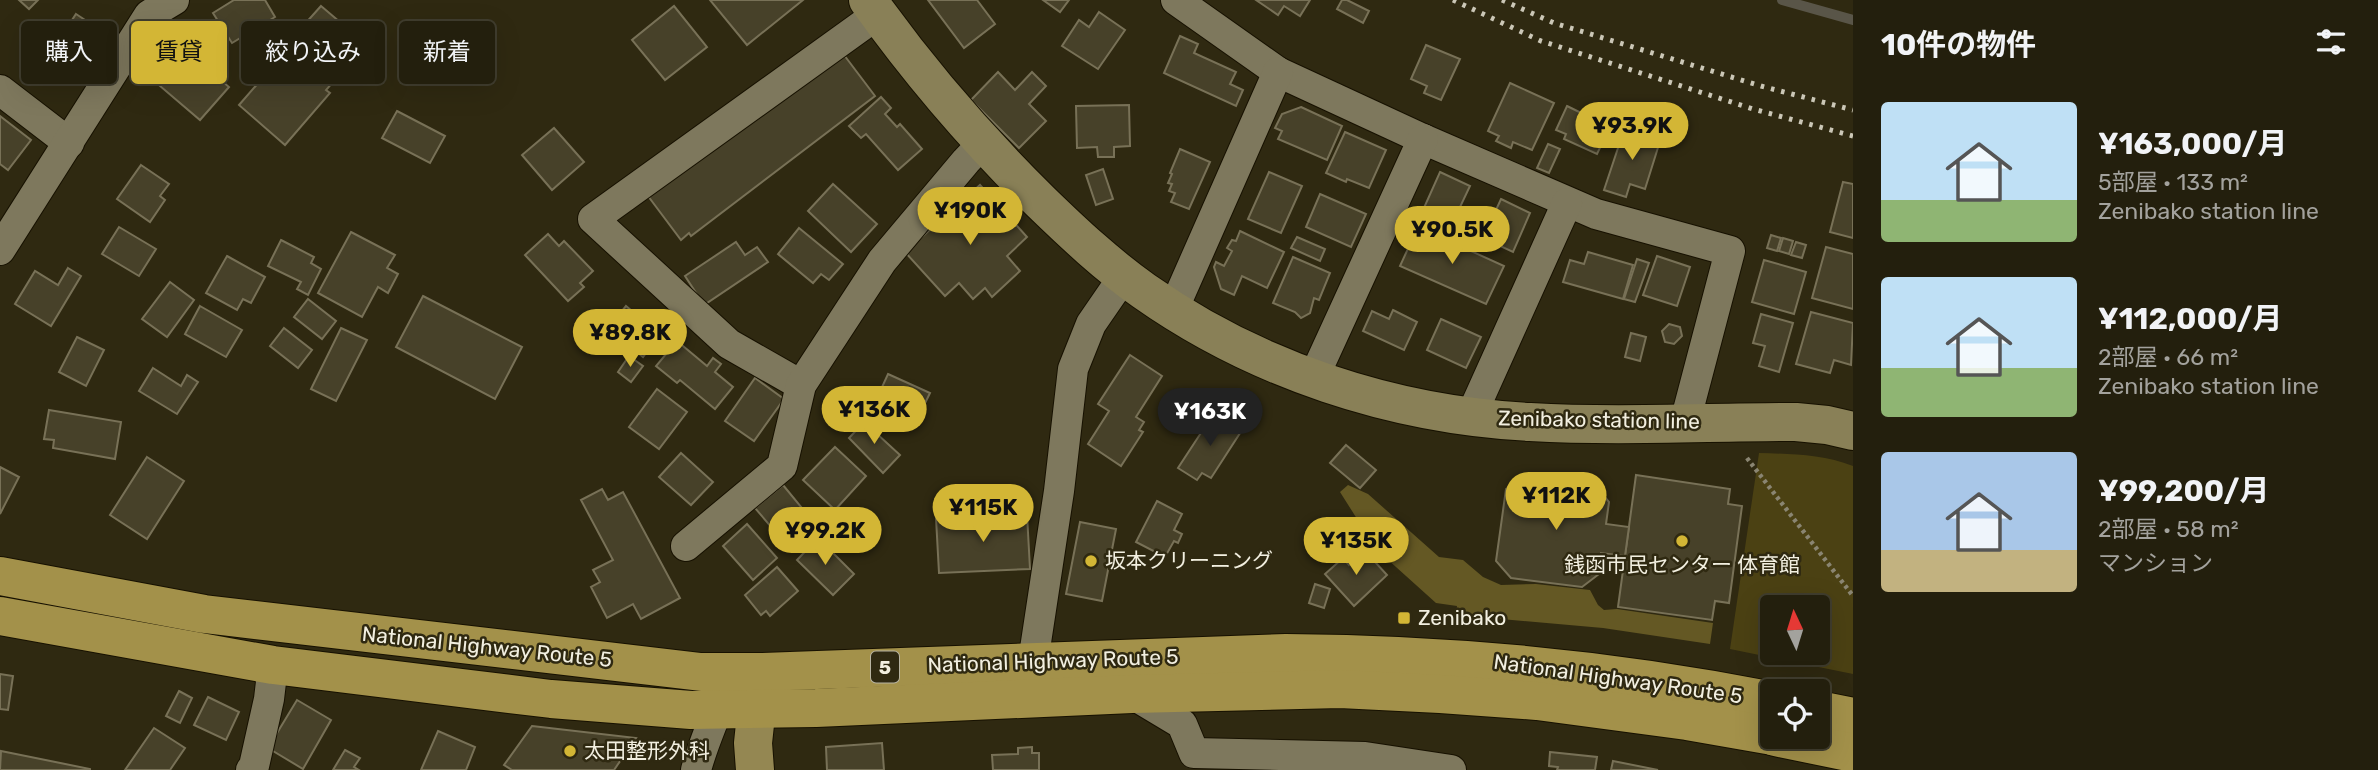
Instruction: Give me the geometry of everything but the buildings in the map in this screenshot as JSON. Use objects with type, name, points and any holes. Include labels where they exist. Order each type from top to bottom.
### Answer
[{"type":"highway","name":"National Highway Route 5","points":[[0,576],[204,614],[701,672],[1286,653],[1445,658],[1543,666],[1691,685],[1760,698]]},
{"type":"highway","name":"National Highway Route 5","points":[[0,616],[273,666],[551,699],[718,710],[1339,689],[1537,701],[1760,734]]},
{"type":"highway","points":[[1830,712],[1853,717]]},
{"type":"highway","name":"National Highway Route 5","points":[[1830,748],[1853,753]]},
{"type":"main road","name":"Zenibako station line","points":[[873,7],[923,75],[983,143],[1083,242],[1124,276],[1172,310],[1233,344],[1313,379],[1418,408],[1529,422],[1796,422],[1853,431]]},
{"type":"main road","points":[[745,672],[755,709],[755,770]]},
{"type":"street","points":[[0,250],[149,15],[174,0]]},
{"type":"street","points":[[1177,0],[1278,72],[1423,139],[1596,214],[1730,251],[1685,422]]},
{"type":"street","points":[[802,385],[729,344],[593,219],[873,7]]},
{"type":"street","points":[[1172,310],[1278,72]]},
{"type":"street","points":[[0,90],[69,144]]},
{"type":"street","points":[[1313,379],[1423,139]]},
{"type":"street","points":[[686,546],[782,466],[802,385],[882,261],[983,143]]},
{"type":"street","points":[[1471,416],[1567,203]]},
{"type":"street","points":[[1033,662],[1059,491],[1073,369],[1091,324],[1124,276]]},
{"type":"street","points":[[251,770],[269,699],[273,666]]},
{"type":"street","points":[[696,770],[704,742],[718,710],[745,672]]},
{"type":"street","points":[[1132,694],[1182,724],[1194,753],[1364,757],[1451,770]]},
{"type":"path","points":[[1740,449],[1853,596]]},
{"type":"shaded area","points":[[1759,453],[1818,457],[1853,466],[1853,674],[1809,665],[1830,665],[1830,595],[1760,595],[1760,655],[1730,649]]},
{"type":"shaded area","points":[[1348,485],[1368,494],[1439,557],[1463,560],[1483,577],[1501,585],[1536,584],[1590,590],[1604,610],[1617,609],[1713,623],[1710,644],[1603,628],[1456,615],[1457,606],[1436,603],[1386,558],[1340,492]]},
{"type":"waterway","points":[[1782,0],[1853,20]]},
{"type":"railway","points":[[1453,0],[1541,41],[1753,109],[1853,136]]},
{"type":"railway","points":[[1502,0],[1554,23],[1761,86],[1853,110]]},
{"type":"place","name":"銭函市民センター 体育館","points":[[1682,541]]},
{"type":"place","name":"坂本クリーニング","points":[[1091,561]]},
{"type":"place","name":"Zenibako","points":[[1404,618]]},
{"type":"place","name":"太田整形外科","points":[[570,751]]}]
